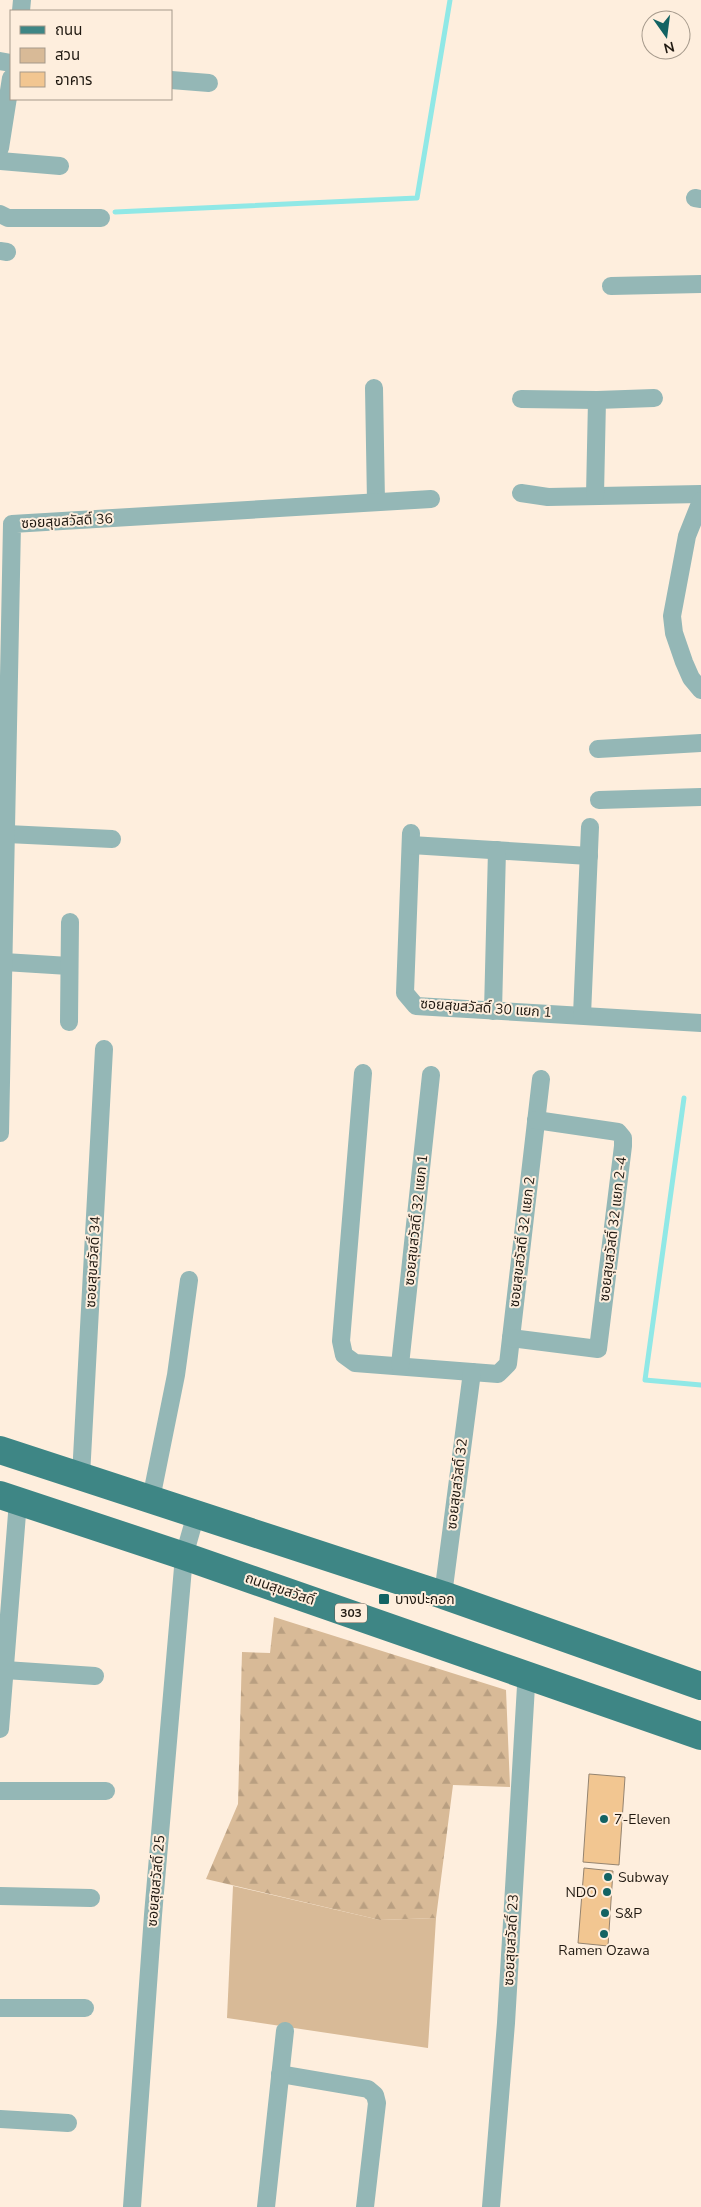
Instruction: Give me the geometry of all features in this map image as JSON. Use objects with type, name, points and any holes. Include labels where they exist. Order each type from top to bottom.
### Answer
[{"type":"main road","points":[[0,1450],[443,1596],[701,1686]]},
{"type":"main road","name":"ถนนสุขสวัสดิ์","points":[[9,1498],[525,1673],[701,1736]]},
{"type":"street","points":[[172,80],[209,83]]},
{"type":"street","points":[[0,148],[10,84]]},
{"type":"street","points":[[0,162],[60,166]]},
{"type":"street","points":[[0,214],[8,218],[101,218]]},
{"type":"street","points":[[611,286],[701,284]]},
{"type":"street","points":[[374,388],[376,502]]},
{"type":"street","points":[[521,400],[654,398]]},
{"type":"street","points":[[595,495],[596,400]]},
{"type":"street","points":[[521,493],[548,497],[701,494]]},
{"type":"street","name":"ซอยสุขสวัสดิ์ 36","points":[[0,1133],[12,524],[431,499]]},
{"type":"street","points":[[701,501],[687,536],[672,616],[674,633],[684,662],[691,678],[701,690]]},
{"type":"street","points":[[598,749],[701,743]]},
{"type":"street","points":[[599,800],[701,797]]},
{"type":"street","points":[[582,1015],[590,827]]},
{"type":"street","points":[[7,834],[112,839]]},
{"type":"street","name":"ซอยสุขสวัสดิ์ 30 แยก 1","points":[[497,850],[411,839],[405,993],[416,1006],[701,1023]]},
{"type":"street","points":[[493,1010],[497,850],[589,856]]},
{"type":"street","points":[[68,1022],[70,922]]},
{"type":"street","points":[[4,962],[69,966]]},
{"type":"street","name":"ซอยสุขสวัสดิ์ 34","points":[[81,1476],[104,1049]]},
{"type":"street","name":"ซอยสุขสวัสดิ์ 32 แยก 2","points":[[363,1072],[341,1341],[344,1355],[355,1362],[498,1374],[508,1364],[541,1080]]},
{"type":"street","name":"ซอยสุขสวัสดิ์ 32 แยก 1","points":[[400,1365],[431,1075]]},
{"type":"street","name":"ซอยสุขสวัสดิ์ 32 แยก 2-4","points":[[511,1338],[598,1349],[623,1138],[618,1132],[536,1120]]},
{"type":"street","points":[[151,1499],[176,1375],[189,1280]]},
{"type":"street","name":"ซอยสุขสวัสดิ์ 32","points":[[443,1596],[472,1372]]},
{"type":"street","points":[[0,1729],[5,1670],[9,1498]]},
{"type":"street","name":"ซอยสุขสวัสดิ์ 25","points":[[132,2207],[154,1905],[184,1556],[196,1514]]},
{"type":"street","points":[[5,1670],[96,1676]]},
{"type":"street","name":"ซอยสุขสวัสดิ์ 23","points":[[491,2207],[506,2023],[526,1696],[525,1673]]},
{"type":"street","points":[[0,1791],[106,1791]]},
{"type":"street","points":[[0,1896],[91,1898]]},
{"type":"street","points":[[0,2008],[85,2008]]},
{"type":"street","points":[[266,2207],[285,2031]]},
{"type":"street","points":[[280,2074],[368,2089],[375,2095],[377,2103],[365,2207]]},
{"type":"street","points":[[0,2119],[68,2123]]},
{"type":"green space","points":[[274,1617],[506,1690],[510,1787],[453,1785],[436,1918],[380,1920],[206,1879],[238,1804],[242,1652],[270,1653]]},
{"type":"green space","points":[[233,1886],[380,1920],[436,1918],[428,2048],[227,2018]]},
{"type":"building","name":"7-Eleven","points":[[589,1774],[625,1777],[619,1865],[583,1862]]},
{"type":"building","points":[[584,1868],[613,1871],[608,1946],[578,1943]]},
{"type":"waterway","points":[[115,212],[417,198],[450,0]]},
{"type":"waterway","points":[[684,1098],[645,1380],[701,1385]]},
{"type":"place","name":"บางปะกอก","points":[[384,1599]]},
{"type":"place","name":"7-Eleven","points":[[604,1819]]},
{"type":"place","name":"Subway","points":[[608,1877]]},
{"type":"place","name":"NDO","points":[[607,1892]]},
{"type":"place","name":"S&P","points":[[605,1913]]},
{"type":"place","name":"Ramen Ozawa","points":[[604,1934]]}]
